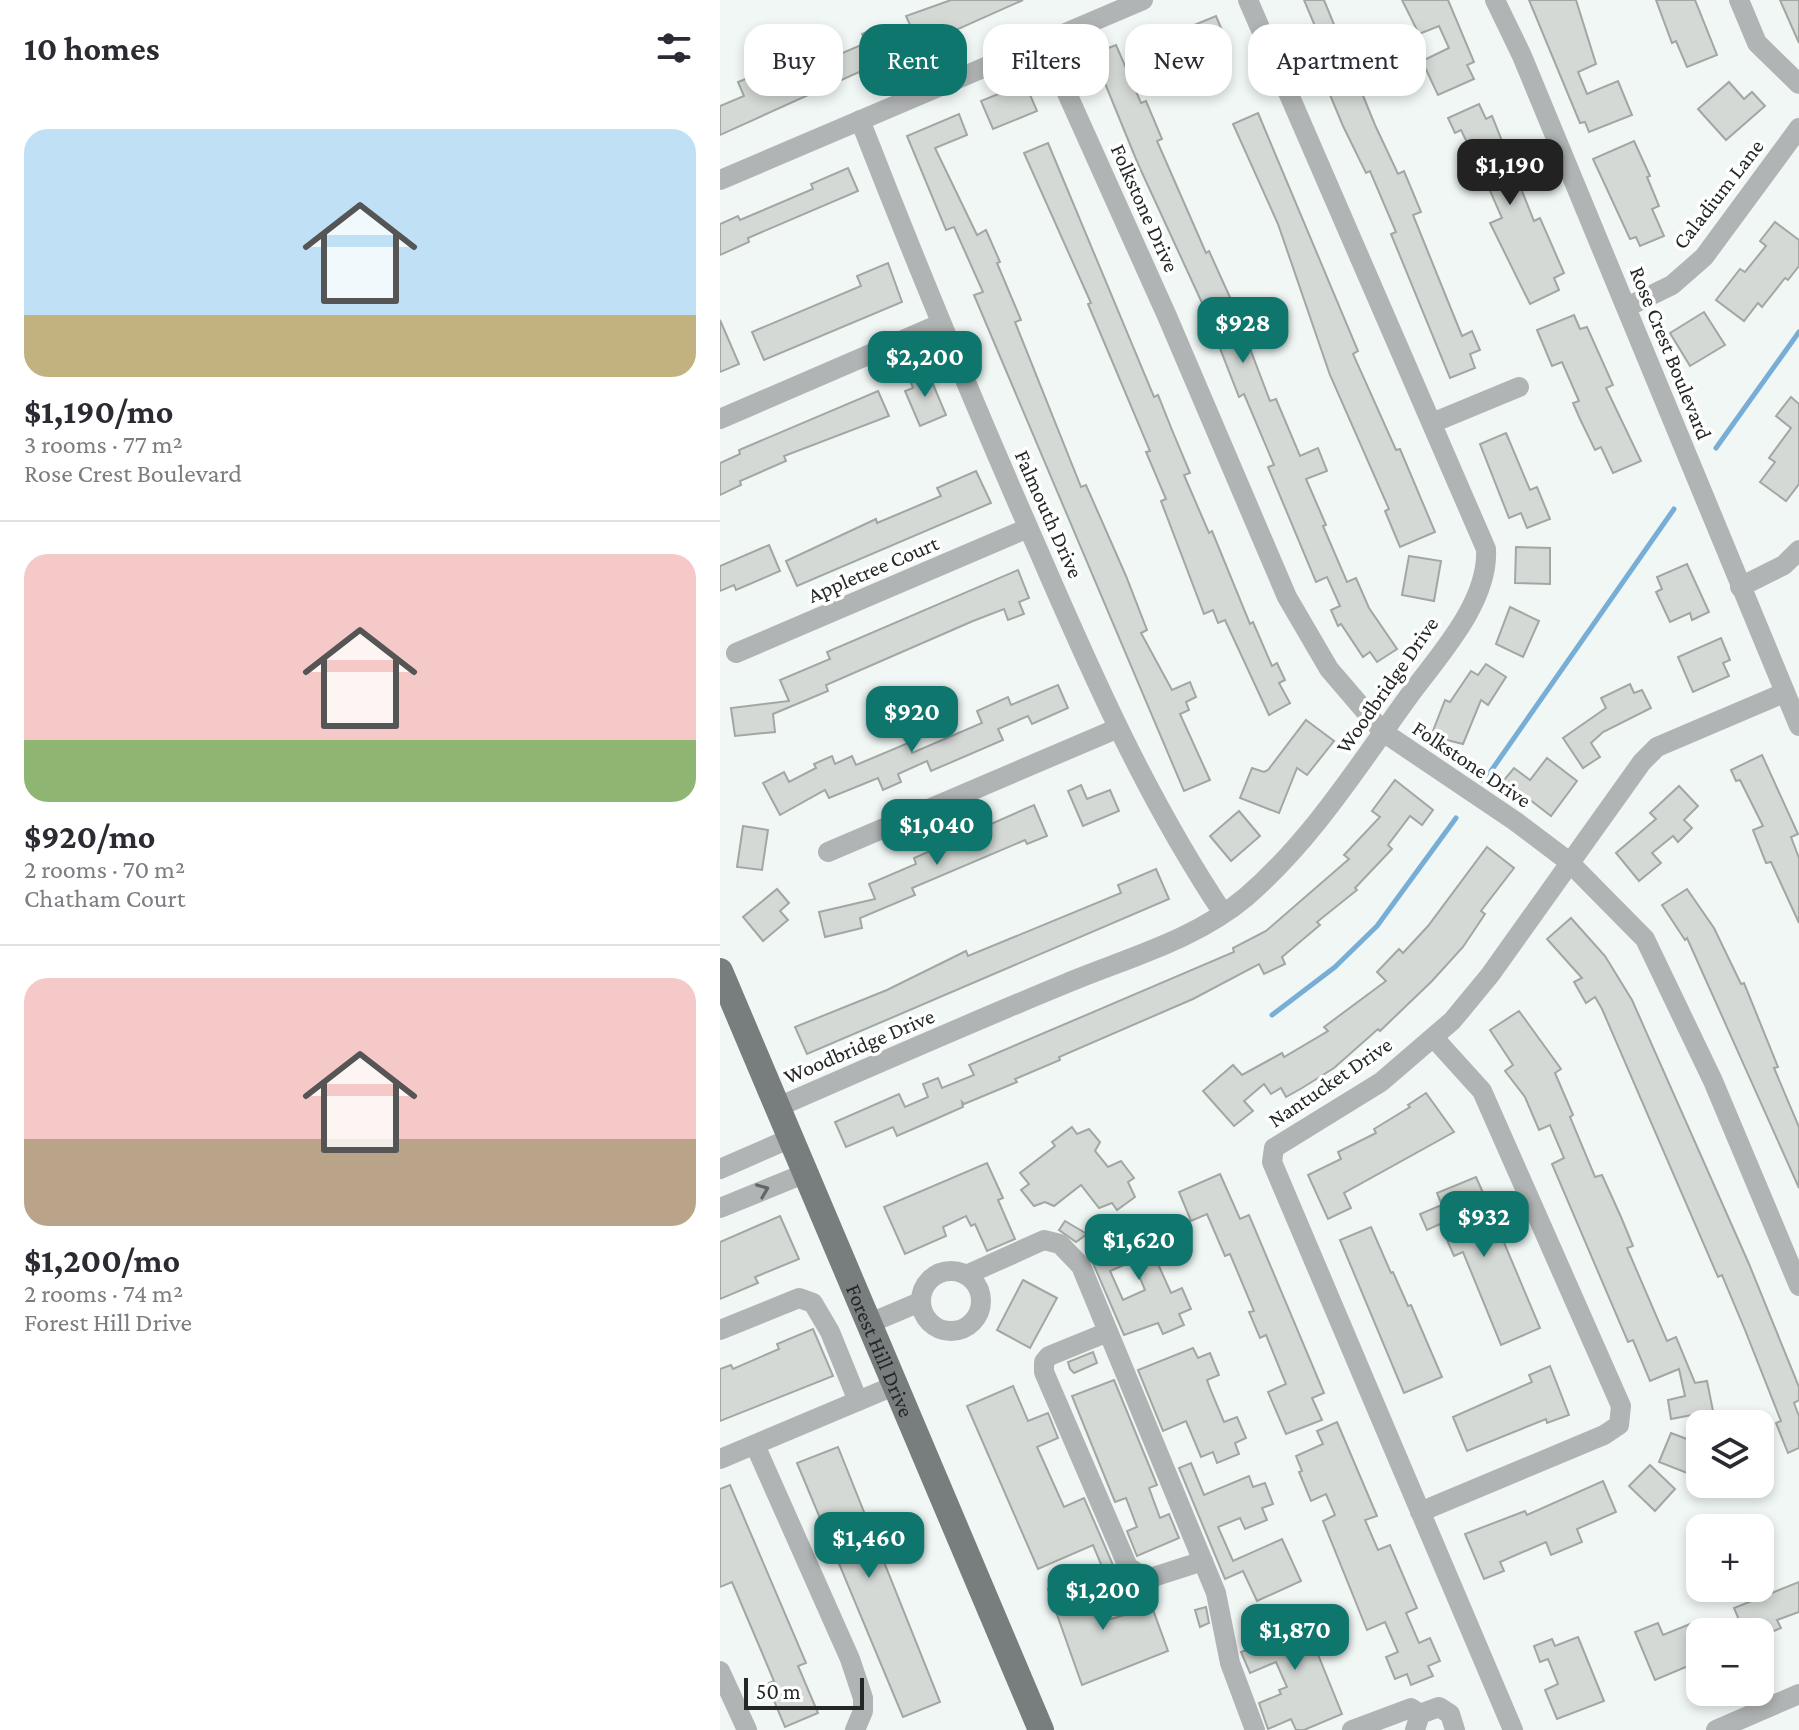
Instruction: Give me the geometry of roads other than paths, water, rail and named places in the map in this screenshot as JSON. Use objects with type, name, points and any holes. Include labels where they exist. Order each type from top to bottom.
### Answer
[{"type":"main road","name":"Forest Hill Drive","points":[[720,971],[728,1013],[778,1107],[1041,1730]]},
{"type":"street","points":[[1086,24],[1143,0]]},
{"type":"street","name":"Woodbridge Drive","points":[[778,1107],[1066,983],[1164,945],[1223,913],[1292,853],[1455,632],[1473,601],[1487,563],[1486,549],[1248,0]]},
{"type":"street","name":"Rose Crest Boulevard","points":[[1495,0],[1522,56],[1799,726]]},
{"type":"street","points":[[1739,0],[1757,43],[1799,84]]},
{"type":"street","points":[[720,180],[983,68]]},
{"type":"street","name":"Folkstone Drive","points":[[1068,96],[1167,316],[1287,597],[1329,669],[1383,732],[1568,861],[1645,939],[1670,983],[1799,1286]]},
{"type":"street","name":"Falmouth Drive","points":[[860,120],[940,324],[1116,729],[1174,840],[1223,913]]},
{"type":"street","name":"Caladium Lane","points":[[1627,307],[1672,285],[1704,257],[1799,128]]},
{"type":"street","points":[[720,419],[940,324]]},
{"type":"street","points":[[1432,423],[1519,387]]},
{"type":"street","name":"Appletree Court","points":[[736,653],[1028,528]]},
{"type":"street","points":[[1740,587],[1784,565],[1799,550]]},
{"type":"street","name":"Nantucket Drive","points":[[1513,1730],[1272,1162],[1278,1143],[1331,1116],[1381,1082],[1434,1038],[1490,975],[1568,861],[1642,762],[1657,747],[1784,693]]},
{"type":"street","points":[[828,852],[1116,729]]},
{"type":"street","points":[[1420,1512],[1614,1429],[1619,1425],[1621,1406],[1482,1091],[1434,1038]]},
{"type":"street","points":[[720,1169],[791,1138]]},
{"type":"street","points":[[720,1208],[806,1173]]},
{"type":"street","points":[[966,1275],[979,1290],[982,1300],[980,1311],[967,1327],[948,1332],[938,1329],[923,1315],[920,1302],[922,1291],[935,1275],[945,1271],[966,1275],[1044,1240],[1060,1244],[1081,1266],[1216,1593],[1230,1663],[1255,1730]]},
{"type":"street","points":[[720,1330],[799,1298],[813,1303],[862,1399]]},
{"type":"street","points":[[870,1323],[920,1302]]},
{"type":"street","points":[[1108,1332],[1049,1356],[1044,1362],[1044,1372],[1128,1567],[1147,1579],[1203,1561]]},
{"type":"street","points":[[720,1459],[896,1385]]},
{"type":"street","points":[[755,1445],[850,1659],[863,1698],[863,1711],[855,1730]]},
{"type":"street","points":[[720,1671],[747,1730]]},
{"type":"street","points":[[1716,1730],[1799,1694]]},
{"type":"street","points":[[1352,1730],[1411,1708],[1417,1722],[1432,1707],[1445,1709],[1454,1720],[1455,1730]]},
{"type":"waterway","points":[[1716,448],[1799,332]]},
{"type":"waterway","points":[[1484,781],[1674,509]]},
{"type":"waterway","points":[[1272,1015],[1335,967],[1377,926],[1456,818]]}]
